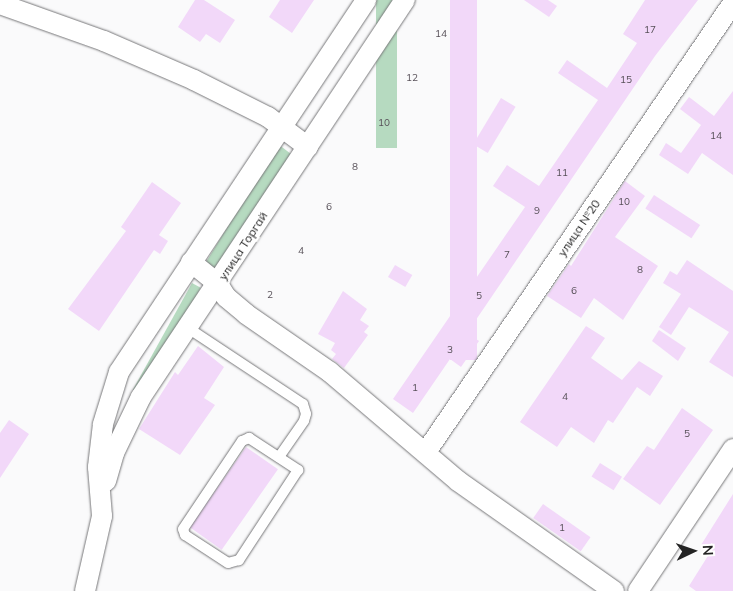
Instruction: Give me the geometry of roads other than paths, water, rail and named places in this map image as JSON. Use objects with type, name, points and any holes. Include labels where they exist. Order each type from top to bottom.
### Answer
[{"type":"street","name":"улица Торгай","points":[[102,500],[99,452],[110,391],[191,262],[366,0]]},
{"type":"street","name":"улица Торгай","points":[[85,591],[96,554],[102,500],[114,453],[128,419],[405,0]]},
{"type":"street","name":"улица №20","points":[[426,452],[733,3]]},
{"type":"street","points":[[0,4],[104,41],[194,80],[268,117],[280,128],[308,147]]},
{"type":"street","points":[[191,262],[218,284],[226,297],[246,314],[330,372],[530,535],[614,591]]},
{"type":"street","points":[[638,591],[733,449]]},
{"type":"lane","points":[[188,328],[303,404],[304,421],[279,457]]},
{"type":"lane","points":[[249,438],[279,457],[298,470],[239,560],[228,564],[185,535],[183,529],[188,520],[242,441],[249,438]]}]
